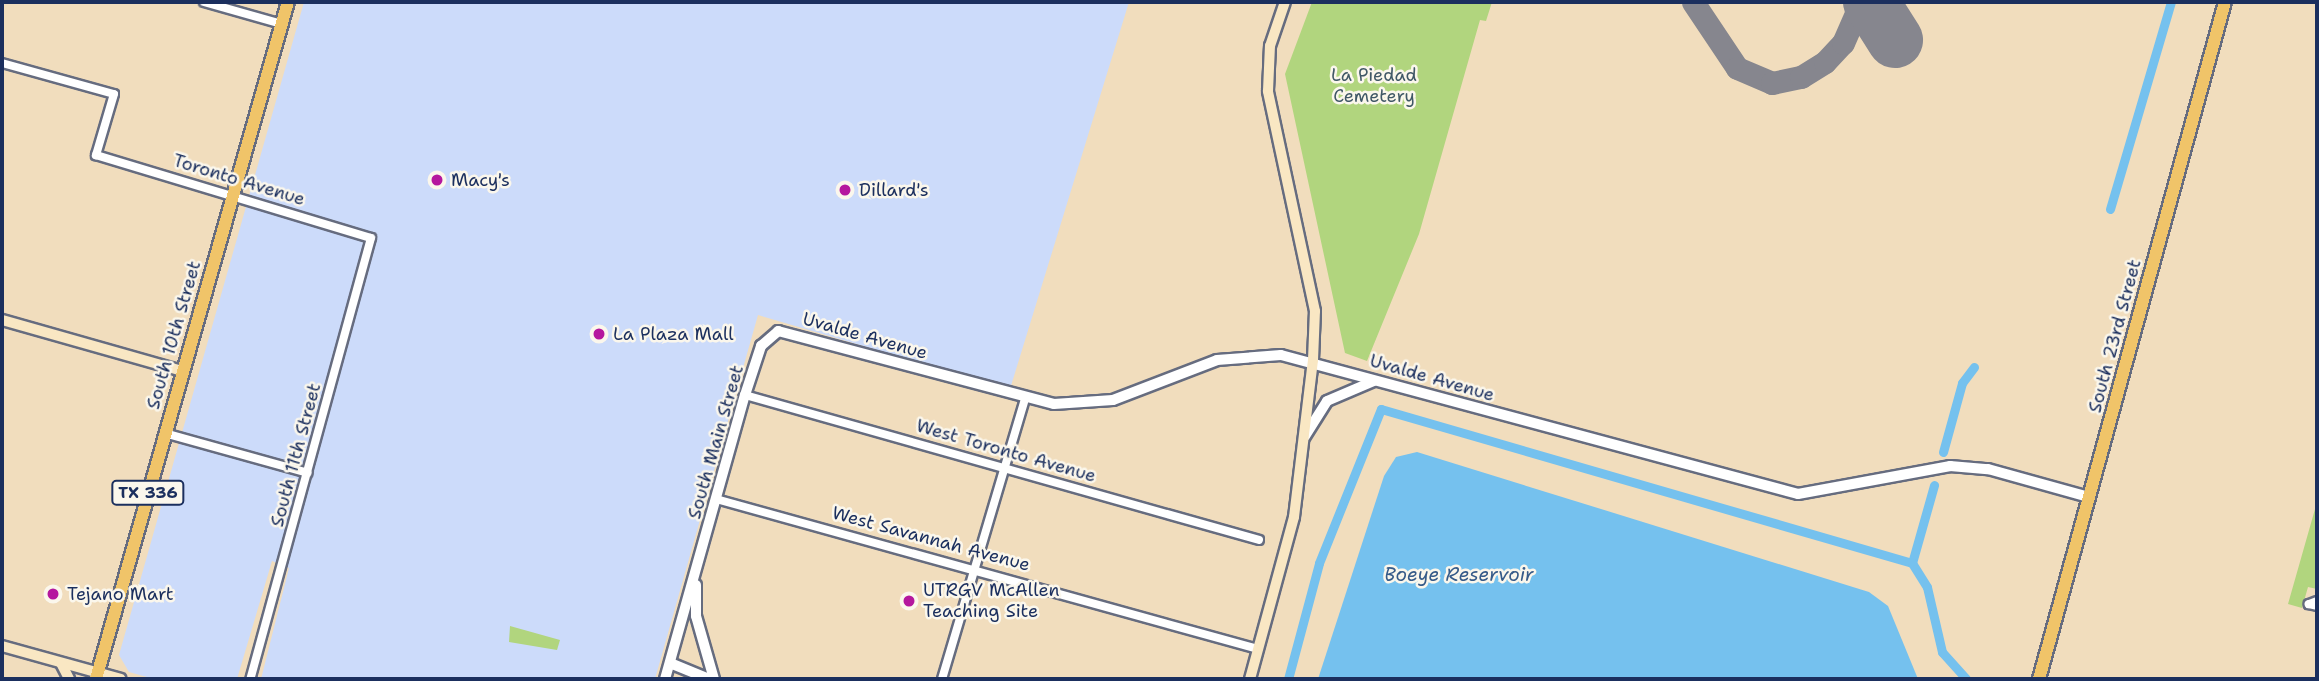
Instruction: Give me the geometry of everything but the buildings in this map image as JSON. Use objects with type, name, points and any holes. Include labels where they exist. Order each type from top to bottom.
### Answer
[{"type":"main road","name":"South 10th Street","points":[[97,676],[288,2]]},
{"type":"main road","points":[[1250,679],[1294,517],[1313,360],[1315,311],[1269,91],[1270,46],[1285,2]]},
{"type":"main road","name":"South 23rd Street","points":[[2039,679],[2225,2]]},
{"type":"main road","points":[[2,320],[182,371]]},
{"type":"main road","points":[[2,646],[97,676],[121,679]]},
{"type":"main road","points":[[61,663],[69,679]]},
{"type":"street","points":[[204,2],[282,23]]},
{"type":"street","name":"Toronto Avenue","points":[[2,63],[114,94],[96,155],[233,193],[371,238]]},
{"type":"street","name":"South 11th Street","points":[[250,679],[371,238]]},
{"type":"street","name":"Uvalde Avenue","points":[[770,334],[791,331],[1025,399],[1093,404],[1149,390],[1217,360],[1265,354],[1313,360],[1798,494],[1950,466],[1988,469],[2089,497]]},
{"type":"street","name":"South Main Street","points":[[665,679],[745,395],[770,334]]},
{"type":"street","points":[[1304,440],[1327,401],[1381,380]]},
{"type":"street","name":"West Toronto Avenue","points":[[745,395],[1259,540]]},
{"type":"street","points":[[942,679],[973,567],[1025,399]]},
{"type":"street","points":[[164,433],[308,472]]},
{"type":"street","name":"West Savannah Avenue","points":[[716,499],[973,567],[1258,649]]},
{"type":"street","name":"South Main Street","points":[[698,561],[696,616],[712,679]]},
{"type":"street","name":"South Main Street","points":[[670,663],[712,679]]},
{"type":"shaded area","points":[[304,2],[1129,2],[1010,389],[758,315],[655,679],[261,679],[289,568],[272,561],[237,679],[154,679],[129,672],[119,655]]},
{"type":"green space","name":"La Piedad Cemetery","points":[[1312,2],[1492,2],[1486,21],[1480,20],[1419,234],[1367,361],[1345,353],[1285,74]]},
{"type":"green space","points":[[2317,502],[2317,589],[2308,587],[2302,608],[2288,604]]},
{"type":"green space","points":[[510,626],[560,640],[557,650],[509,642]]},
{"type":"water","name":"Boeye Reservoir","points":[[1417,452],[1869,592],[1888,606],[1918,679],[1318,679],[1384,476],[1396,457]]},
{"type":"waterway","points":[[2110,209],[2171,2]]},
{"type":"waterway","points":[[1943,452],[1962,383],[1974,367]]},
{"type":"waterway","points":[[1288,679],[1319,563],[1381,409],[1912,563],[1927,587],[1942,652],[1966,679]]},
{"type":"waterway","points":[[1912,563],[1934,485]]},
{"type":"taxiway","points":[[1693,2],[1737,68],[1772,83],[1801,77],[1825,62],[1843,43],[1861,2]]},
{"type":"runway","points":[[1871,2],[1895,40]]},
{"type":"place","name":"Macy's","points":[[437,180]]},
{"type":"place","name":"Dillard's","points":[[845,190]]},
{"type":"place","name":"La Plaza Mall","points":[[599,334]]},
{"type":"place","name":"Tejano Mart","points":[[53,594]]},
{"type":"place","name":"UTRGV McAllen Teaching Site","points":[[909,601]]}]
